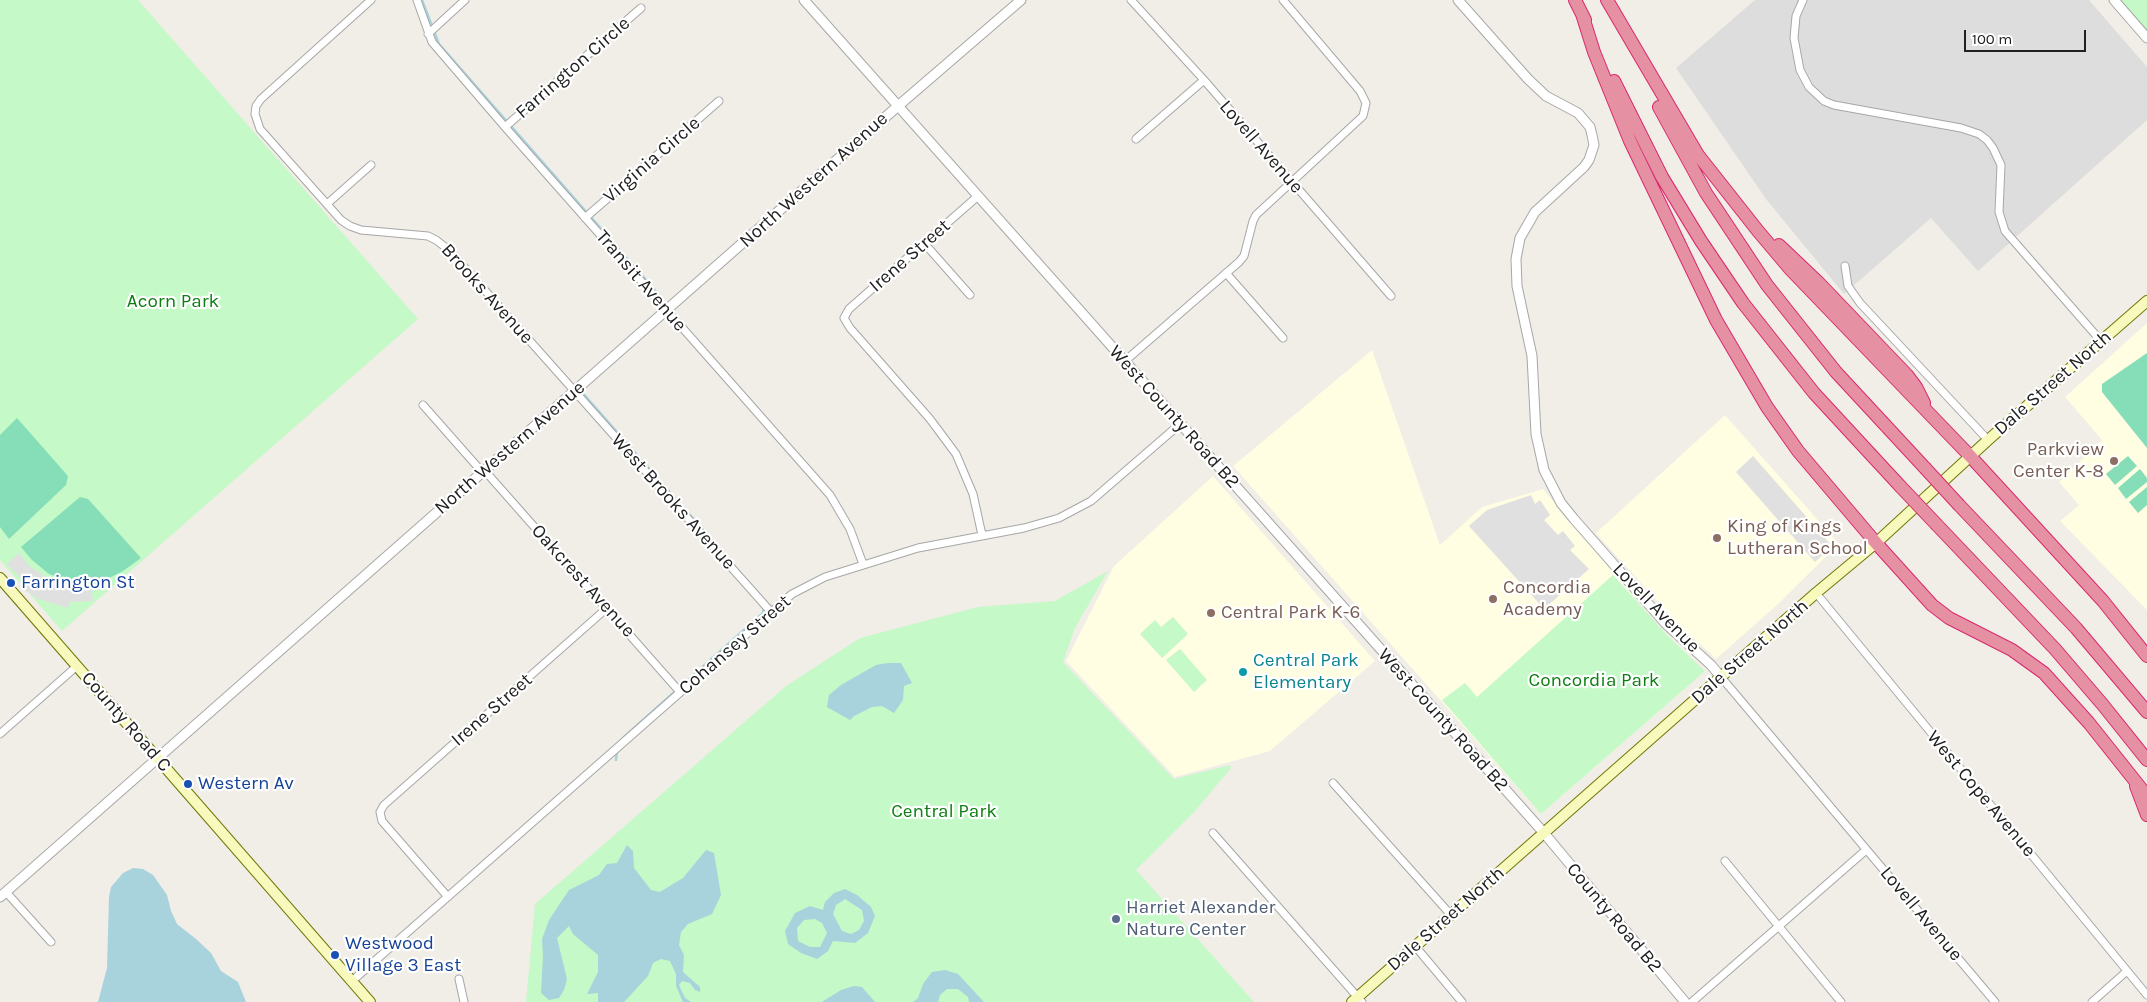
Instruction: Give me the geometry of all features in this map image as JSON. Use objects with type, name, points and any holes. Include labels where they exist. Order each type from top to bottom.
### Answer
[{"type":"highway","points":[[1575,0],[1640,136],[1662,177],[1720,270],[1790,364],[1900,486],[2055,649],[2147,760]]},
{"type":"highway","points":[[1607,0],[1679,126],[1714,177],[1743,212],[1818,282],[1908,375],[1928,412],[1972,457],[2103,601],[2147,656]]},
{"type":"highway","points":[[1607,0],[1673,134],[1706,193],[1745,254],[1788,314],[1924,468],[2076,628],[2147,712]]},
{"type":"highway","points":[[1582,14],[1597,60],[1643,170],[1716,320],[1766,407],[1798,451],[1876,543],[1941,613],[2012,650],[2044,673],[2066,695],[2147,796]]},
{"type":"highway","points":[[2134,779],[2147,815]]},
{"type":"main road","name":"Dale Street North","points":[[1357,1000],[1450,915],[1816,593],[1876,543],[1972,457],[1988,440],[2147,301]]},
{"type":"main road","name":"County Road C","points":[[0,578],[370,1002]]},
{"type":"street","name":"Brooks Avenue","points":[[371,0],[261,99],[256,106],[255,114],[260,128],[340,220],[361,230],[428,236],[444,245],[575,392]]},
{"type":"street","name":"Transit Avenue","points":[[417,0],[432,42],[830,495],[850,529],[863,564]]},
{"type":"street","points":[[428,34],[465,0]]},
{"type":"street","name":"West County Road B2","points":[[804,0],[1544,833]]},
{"type":"street","name":"North Western Avenue","points":[[3,894],[898,106],[1021,0]]},
{"type":"street","name":"Lovell Avenue","points":[[1131,0],[1204,80],[1390,296]]},
{"type":"street","points":[[1125,361],[1244,256],[1256,215],[1360,121],[1365,110],[1366,103],[1360,91],[1283,0]]},
{"type":"street","name":"Lovell Avenue","points":[[1458,0],[1538,89],[1584,119],[1594,145],[1584,168],[1535,212],[1525,227],[1518,247],[1516,271],[1532,356],[1535,422],[1541,460],[1553,488],[1574,519],[1666,624],[1711,665],[1995,1002]]},
{"type":"street","points":[[1803,0],[1796,16],[1794,38],[1801,71],[1809,87],[1824,101],[1834,105],[1961,128],[1979,134],[1987,140],[2001,165],[2002,174],[1998,212],[2005,232],[2101,341]]},
{"type":"street","points":[[2114,0],[2147,38]]},
{"type":"street","name":"Farrington Circle","points":[[505,127],[641,8]]},
{"type":"street","points":[[1136,139],[1204,80]]},
{"type":"street","name":"Virginia Circle","points":[[586,218],[719,101]]},
{"type":"street","points":[[327,204],[371,165]]},
{"type":"street","name":"Irene Street","points":[[978,196],[849,309],[844,318],[850,328],[930,419],[952,448],[966,474],[973,494],[982,535]]},
{"type":"street","points":[[924,243],[970,295]]},
{"type":"street","points":[[1845,266],[1848,286],[1860,303],[1988,440]]},
{"type":"street","points":[[1226,273],[1283,338]]},
{"type":"street","name":"West Brooks Avenue","points":[[575,392],[770,612]]},
{"type":"street","name":"Oakcrest Avenue","points":[[423,405],[607,608],[680,692]]},
{"type":"street","name":"Cohansey Street","points":[[352,981],[770,612],[808,584],[825,576],[918,548],[1042,524],[1075,510],[1105,490],[1180,424]]},
{"type":"street","name":"West Cope Avenue","points":[[1816,593],[2147,994]]},
{"type":"street","name":"Irene Street","points":[[448,897],[382,822],[380,812],[384,805],[607,608]]},
{"type":"street","points":[[0,734],[77,666]]},
{"type":"street","points":[[1333,783],[1450,915]]},
{"type":"street","points":[[1212,833],[1357,1000]]},
{"type":"street","name":"County Road B2","points":[[1544,833],[1685,1002]]},
{"type":"street","points":[[1692,1002],[1866,850]]},
{"type":"street","points":[[1725,861],[1841,1002]]},
{"type":"street","points":[[3,894],[51,942]]},
{"type":"street","points":[[1415,946],[1462,1002]]},
{"type":"street","points":[[2092,1002],[2127,971]]},
{"type":"street","points":[[460,979],[464,1002]]},
{"type":"shaded area","points":[[1755,0],[2089,0],[2147,67],[2147,120],[1978,271],[1931,218],[1844,294],[1766,199],[1676,68]]},
{"type":"shaded area","name":"Parkview Center K-8","points":[[2147,323],[2147,610],[2060,521],[2079,505],[2059,482],[2102,440],[2065,397]]},
{"type":"shaded area","name":"Concordia Academy","points":[[1372,350],[1440,545],[1482,507],[1543,489],[1655,623],[1705,671],[1541,814],[1233,466]]},
{"type":"shaded area","name":"King of Kings Lutheran School","points":[[1725,415],[1839,544],[1777,605],[1716,659],[1675,621],[1596,533]]},
{"type":"shaded area","points":[[1753,456],[1832,546],[1815,562],[1736,472]]},
{"type":"shaded area","name":"Central Park K-6","points":[[1213,476],[1375,661],[1270,751],[1175,777],[1066,661],[1114,566]]},
{"type":"shaded area","points":[[1531,495],[1535,504],[1540,500],[1550,515],[1544,520],[1558,535],[1563,531],[1575,546],[1570,550],[1589,569],[1544,609],[1469,526],[1487,510]]},
{"type":"shaded area","points":[[19,553],[29,566],[46,577],[67,585],[91,587],[93,601],[70,602],[68,608],[38,599],[23,589],[26,584],[7,564]]},
{"type":"green space","name":"Acorn Park","points":[[0,0],[138,0],[418,319],[62,631],[0,560]]},
{"type":"green space","points":[[2114,0],[2147,0],[2147,38]]},
{"type":"green space","points":[[2147,353],[2147,448],[2102,392],[2102,384]]},
{"type":"green space","points":[[17,418],[68,476],[66,485],[9,539],[0,527],[0,435]]},
{"type":"green space","points":[[2128,456],[2137,466],[2115,485],[2106,474]]},
{"type":"green space","points":[[2140,469],[2147,478],[2147,482],[2126,499],[2118,488]]},
{"type":"green space","points":[[2147,487],[2147,505],[2138,513],[2129,502]]},
{"type":"green space","points":[[80,497],[88,499],[141,558],[123,571],[97,584],[71,582],[49,574],[32,560],[21,547]]},
{"type":"green space","name":"Central Park","points":[[1108,571],[1075,628],[1063,662],[1174,779],[1230,765],[1231,768],[1195,811],[1136,870],[1254,1002],[526,1002],[535,904],[786,686],[860,638],[978,607],[1055,601]]},
{"type":"green space","name":"Concordia Park","points":[[1613,575],[1667,635],[1705,671],[1541,814],[1442,700],[1465,683],[1477,697]]},
{"type":"green space","points":[[1173,617],[1188,634],[1162,658],[1140,634],[1155,620],[1161,627]]},
{"type":"green space","points":[[1180,649],[1207,680],[1194,692],[1166,660]]},
{"type":"water","points":[[901,663],[912,683],[904,686],[903,700],[894,713],[882,706],[872,707],[850,720],[827,707],[829,695],[841,685],[876,665]]},
{"type":"water","points":[[627,845],[633,851],[634,868],[651,890],[660,892],[683,878],[706,850],[714,853],[721,895],[712,914],[688,924],[681,932],[679,945],[684,955],[683,972],[700,987],[700,992],[695,990],[690,983],[682,981],[679,985],[685,998],[691,1002],[683,1002],[676,986],[676,974],[670,961],[661,959],[653,963],[648,976],[624,1002],[598,1002],[598,993],[587,994],[598,972],[598,955],[573,934],[569,926],[557,938],[567,979],[564,990],[559,998],[549,1000],[541,993],[542,939],[549,920],[569,890],[599,875],[607,864],[617,863]]},
{"type":"water","points":[[133,868],[143,869],[153,875],[167,895],[177,924],[211,953],[221,971],[238,982],[246,1002],[98,1002],[107,968],[109,897],[111,887],[123,873]]},
{"type":"water","points":[[845,889],[857,895],[871,907],[875,916],[868,933],[855,943],[833,941],[828,951],[817,959],[801,953],[788,944],[785,931],[795,913],[810,906],[823,910],[825,902],[834,893]],"holes":[[[845,899],[862,910],[864,921],[859,930],[851,934],[842,931],[833,914],[836,905]],[[815,919],[822,923],[827,933],[820,947],[810,947],[798,941],[797,928],[804,920]]]},
{"type":"water","points":[[945,970],[958,974],[984,1002],[969,1002],[968,997],[958,989],[947,989],[940,995],[938,1002],[913,1002],[918,998],[923,984],[932,972]]},
{"type":"water","points":[[854,986],[862,987],[875,1002],[822,1002],[841,990]]},
{"type":"waterway","points":[[422,0],[439,44],[661,297],[663,302]]},
{"type":"waterway","points":[[580,390],[705,532]]},
{"type":"waterway","points":[[624,737],[763,613],[764,607]]},
{"type":"waterway","points":[[616,760],[617,750]]},
{"type":"place","name":"Parkview Center K-8","points":[[2114,461]]},
{"type":"place","name":"King of Kings Lutheran School","points":[[1717,538]]},
{"type":"place","name":"Farrington St","points":[[11,583]]},
{"type":"place","name":"Concordia Academy","points":[[1493,599]]},
{"type":"place","name":"Central Park K-6","points":[[1211,613]]},
{"type":"place","name":"Central Park Elementary","points":[[1243,672]]},
{"type":"place","name":"Western Av","points":[[188,784]]},
{"type":"place","name":"Harriet Alexander Nature Center","points":[[1116,919]]},
{"type":"place","name":"Westwood Village 3 East","points":[[335,955]]}]
